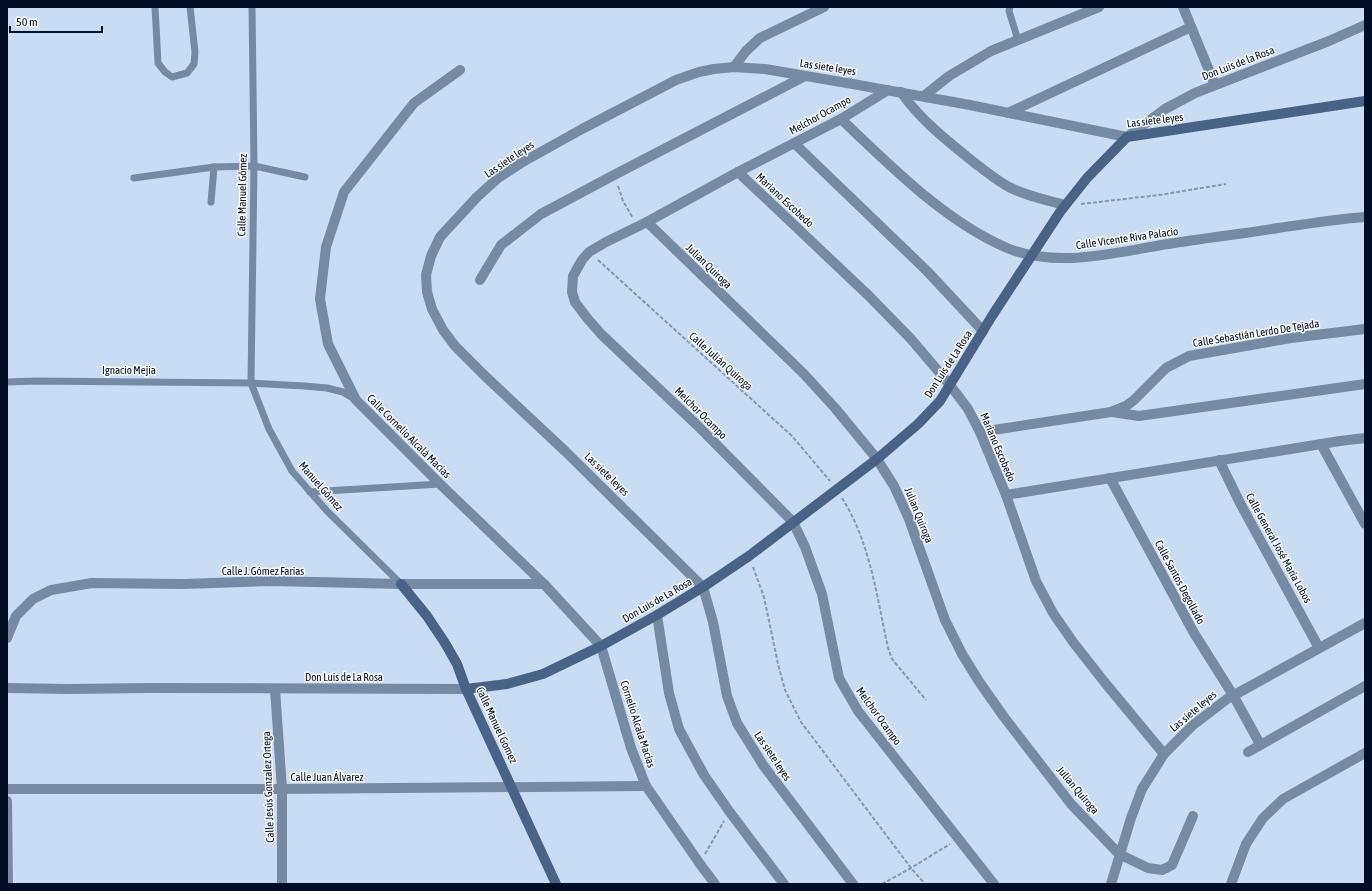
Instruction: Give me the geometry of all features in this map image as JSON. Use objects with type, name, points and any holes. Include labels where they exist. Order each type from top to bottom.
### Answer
[{"type":"street","points":[[734,67],[746,51],[760,38],[824,7]]},
{"type":"street","points":[[924,96],[949,76],[991,50],[1099,7]]},
{"type":"street","points":[[1183,7],[1215,85]]},
{"type":"street","name":"Don Luis de la Rosa","points":[[1127,137],[1165,109],[1215,85],[1329,41],[1365,25]]},
{"type":"street","points":[[1008,112],[1190,27]]},
{"type":"street","name":"Las siete leyes","points":[[853,884],[763,765],[737,723],[727,696],[713,622],[704,587],[565,450],[485,376],[455,346],[443,330],[432,309],[427,292],[426,275],[431,256],[440,238],[477,197],[498,178],[521,163],[676,80],[699,72],[734,67],[765,69],[924,96],[1127,137],[1365,100]]},
{"type":"street","name":"Calle Cornelio Alcalá Macías","points":[[460,70],[414,103],[344,192],[326,246],[320,299],[328,344],[356,400],[440,484],[544,584],[601,646]]},
{"type":"street","points":[[480,280],[501,245],[541,214],[805,76]]},
{"type":"street","name":"Melchor Ocampo","points":[[888,90],[841,119],[738,172],[589,252],[577,267],[571,285],[575,302],[586,318],[697,425],[793,522],[805,547],[822,594],[839,678],[858,711],[994,884]]},
{"type":"street","points":[[901,92],[910,105],[931,125],[962,153],[987,172],[1009,187],[1029,195],[1065,205]]},
{"type":"street","name":"Calle Vicente Riva Palacio","points":[[841,119],[915,186],[952,217],[984,237],[1009,249],[1032,254],[1057,258],[1084,257],[1119,253],[1166,244],[1365,217]]},
{"type":"street","name":"Don Luis de La Rosa","points":[[7,688],[466,689],[507,684],[543,674],[601,646],[704,587],[749,556],[877,459],[924,418],[940,401],[1032,254],[1065,205],[1087,178],[1127,137]]},
{"type":"street","points":[[794,143],[922,266],[983,331]]},
{"type":"street","name":"Mariano Escobedo","points":[[738,172],[869,296],[911,339],[950,384],[968,409],[980,432],[1006,495],[1036,581],[1053,613],[1101,678],[1164,754]]},
{"type":"street","name":"Julian Quiroga","points":[[647,222],[804,374],[835,408],[877,459],[894,486],[909,519],[945,620],[962,654],[1004,717],[1071,804],[1119,854]]},
{"type":"street","name":"Calle Sebastián Lerdo De Tejada","points":[[980,432],[1111,412],[1126,406],[1166,368],[1189,356],[1290,338],[1365,329]]},
{"type":"street","points":[[1111,412],[1138,416],[1365,384]]},
{"type":"street","points":[[1006,495],[1365,438]]},
{"type":"street","points":[[1321,444],[1365,524]]},
{"type":"street","name":"Calle General José María Lobos","points":[[1219,460],[1240,503],[1319,648]]},
{"type":"street","name":"Calle Santos Degollado","points":[[1110,478],[1194,633],[1233,695],[1260,744]]},
{"type":"street","name":"Calle J. Gómez Farias","points":[[7,638],[16,616],[33,599],[51,590],[92,583],[184,584],[271,581],[401,584],[544,584]]},
{"type":"street","name":"Calle Manuel Gomez","points":[[401,584],[427,616],[445,642],[457,664],[466,689],[556,884]]},
{"type":"street","points":[[657,615],[669,693],[679,729],[704,775],[784,884]]},
{"type":"street","name":"Las siete leyes","points":[[1111,884],[1119,854],[1142,789],[1164,754],[1193,725],[1233,695],[1365,623]]},
{"type":"street","name":"Cornelio Alcala Macías","points":[[601,646],[631,748],[646,786],[715,884]]},
{"type":"street","points":[[1248,752],[1365,686]]},
{"type":"street","name":"Calle Jesús Gonzalez Ortega","points":[[275,689],[282,789],[282,884]]},
{"type":"street","points":[[1231,884],[1246,844],[1263,818],[1283,799],[1365,753]]},
{"type":"street","name":"Calle Juan Álvarez","points":[[7,790],[646,786]]},
{"type":"street","points":[[7,801],[8,884]]},
{"type":"street","points":[[1119,854],[1148,868],[1162,870],[1167,868],[1172,865],[1193,816]]},
{"type":"lane","points":[[155,7],[158,63],[164,72],[172,77],[187,73],[194,64],[190,7]]},
{"type":"lane","name":"Calle Manuel Gómez","points":[[251,382],[254,166],[252,7]]},
{"type":"lane","points":[[1010,7],[1009,11],[1018,40]]},
{"type":"lane","points":[[134,178],[214,167],[254,166],[305,177]]},
{"type":"lane","points":[[211,202],[214,167]]},
{"type":"lane","name":"Ignacio Mejia","points":[[7,382],[251,382],[327,388],[343,392],[356,400]]},
{"type":"lane","name":"Manuel Gómez","points":[[251,382],[270,429],[292,471],[327,511],[401,584]]},
{"type":"lane","points":[[310,492],[440,484]]},
{"type":"path","points":[[614,175],[623,201],[637,226]]},
{"type":"path","points":[[1065,205],[1160,196],[1226,184]]},
{"type":"path","name":"Calle Julián Quiroga","points":[[589,252],[792,436],[836,489],[847,507],[863,541],[888,648],[892,659],[926,700]]},
{"type":"path","points":[[749,556],[764,597],[785,690],[801,722],[924,884]]},
{"type":"path","points":[[700,864],[729,811]]},
{"type":"path","points":[[882,884],[958,839]]}]
